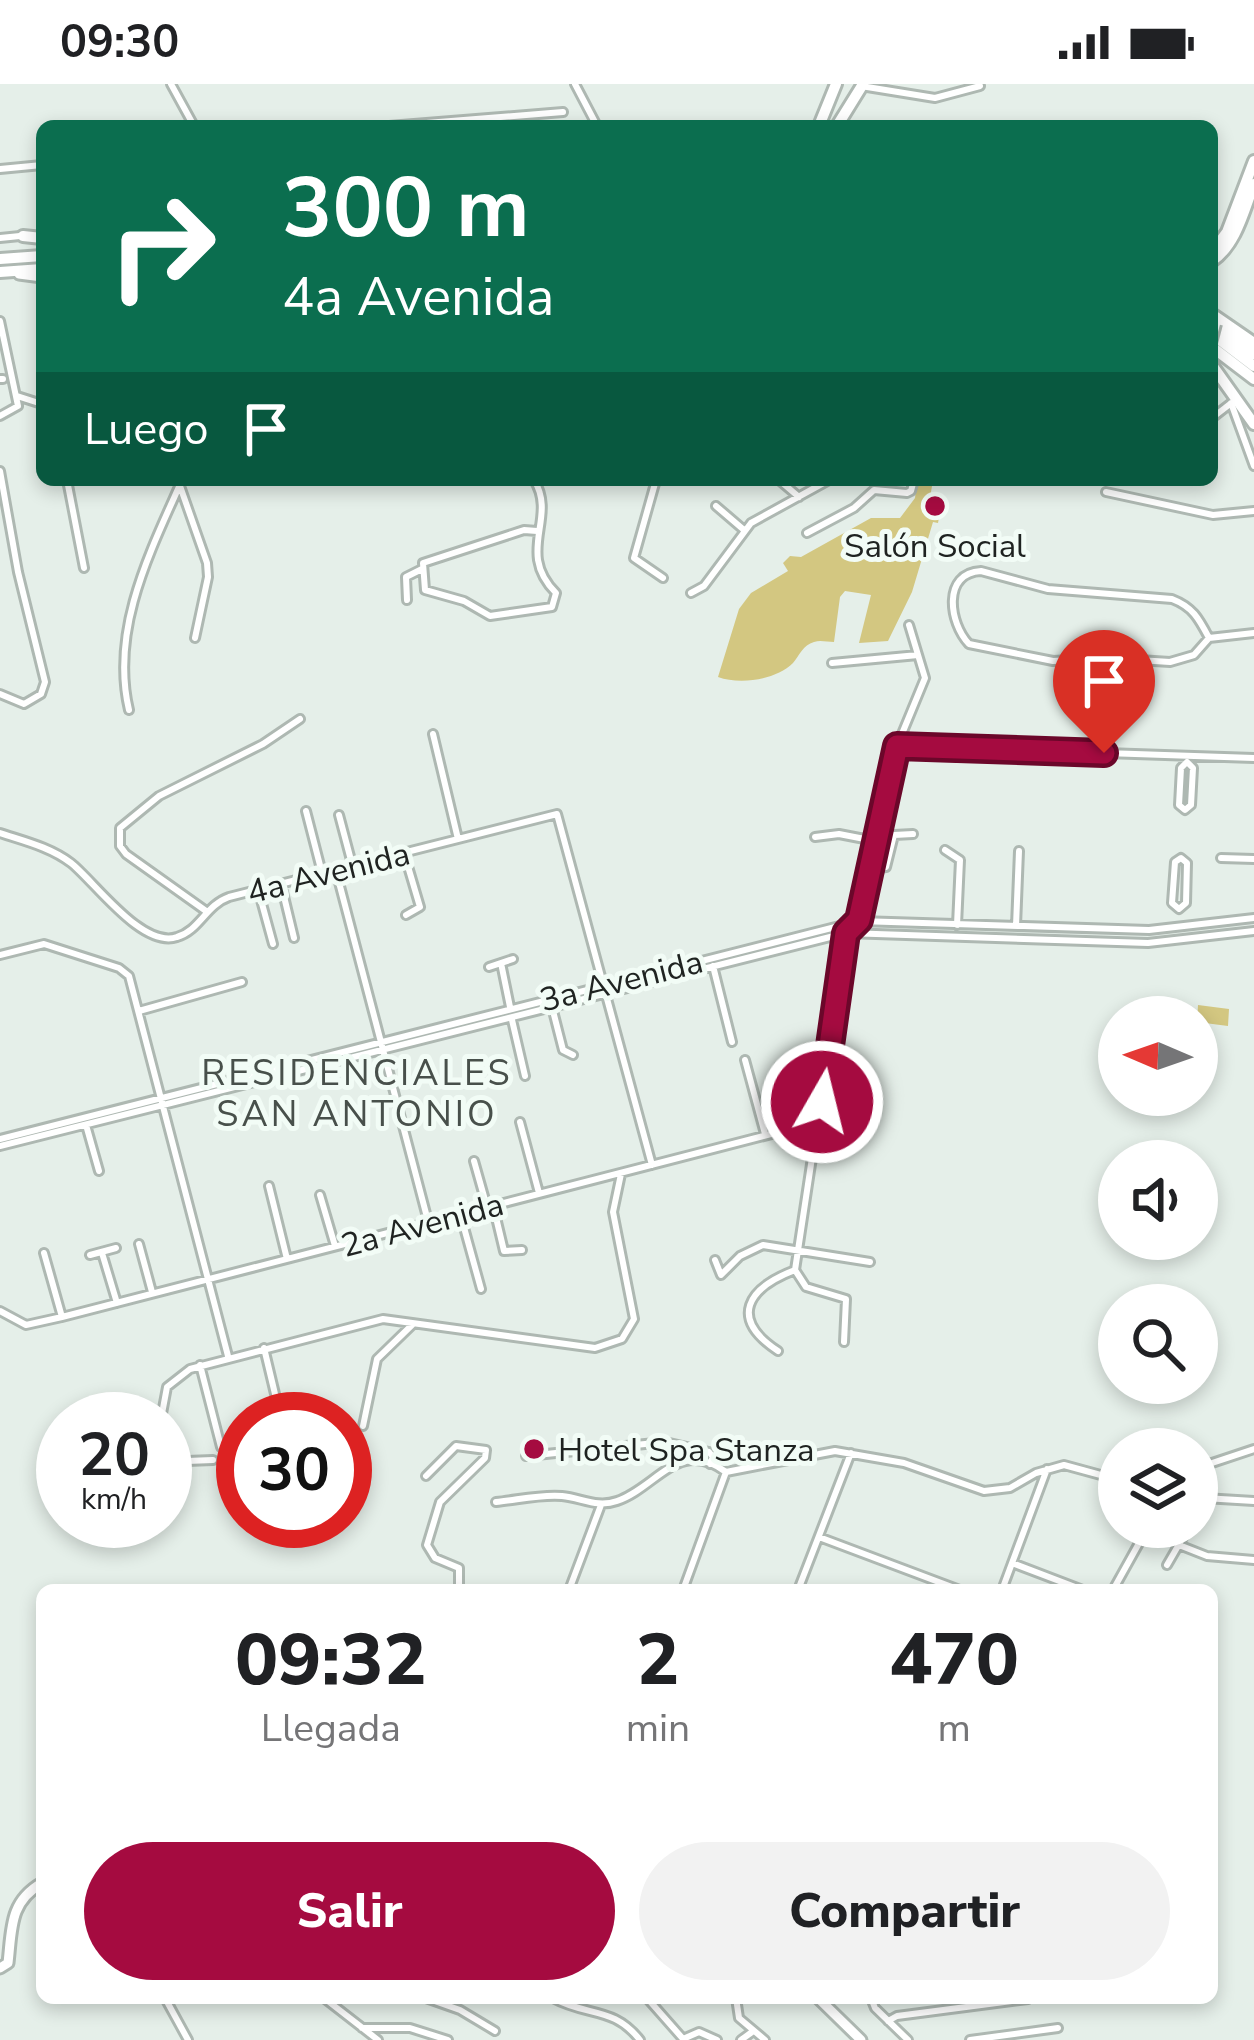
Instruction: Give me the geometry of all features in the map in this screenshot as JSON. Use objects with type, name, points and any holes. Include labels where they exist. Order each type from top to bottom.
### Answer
[{"type":"main road","points":[[821,120],[836,84]]},
{"type":"main road","points":[[841,120],[860,85]]},
{"type":"main road","points":[[1218,250],[1254,161]]},
{"type":"main road","points":[[1218,253],[1235,232],[1254,184]]},
{"type":"main road","points":[[23,236],[36,237]]},
{"type":"main road","points":[[1,268],[36,258]]},
{"type":"main road","points":[[1,268],[36,272]]},
{"type":"main road","points":[[1218,330],[1254,343]]},
{"type":"main road","points":[[1218,331],[1254,354]]},
{"type":"main road","points":[[1218,332],[1254,366]]},
{"type":"main road","points":[[1218,333],[1254,379]]},
{"type":"main road","points":[[1218,374],[1254,424]]},
{"type":"street","points":[[171,84],[191,120]]},
{"type":"street","points":[[575,84],[594,120]]},
{"type":"street","points":[[860,85],[935,98],[980,86]]},
{"type":"street","points":[[464,120],[563,112]]},
{"type":"street","points":[[0,169],[36,166]]},
{"type":"street","points":[[0,238],[23,236]]},
{"type":"street","points":[[0,321],[18,409],[0,416]]},
{"type":"street","points":[[17,396],[36,402]]},
{"type":"street","points":[[1218,413],[1234,400],[1254,466]]},
{"type":"street","points":[[0,471],[45,682],[41,694],[24,704],[0,694]]},
{"type":"street","points":[[68,486],[83,568]]},
{"type":"street","points":[[129,710],[120,667],[135,600],[146,556],[180,486]]},
{"type":"street","points":[[182,486],[208,577],[195,638]]},
{"type":"street","points":[[537,531],[473,544],[423,563],[425,590],[464,601],[485,615],[547,609],[556,593],[540,578],[535,559],[540,538],[538,486]]},
{"type":"street","points":[[654,486],[634,558],[663,578]]},
{"type":"street","points":[[786,486],[799,497]]},
{"type":"street","points":[[691,593],[704,586],[744,530],[818,486]]},
{"type":"street","points":[[807,533],[854,508],[874,490],[907,493],[912,486]]},
{"type":"street","points":[[1106,493],[1213,515],[1254,511]]},
{"type":"street","points":[[716,506],[744,530]]},
{"type":"street","points":[[407,600],[406,577],[422,568]]},
{"type":"street","points":[[1209,638],[1196,614],[1172,599],[1048,589],[981,571],[961,577],[952,600],[964,640],[1030,658],[1169,662],[1194,655],[1209,638],[1254,633]]},
{"type":"street","points":[[778,1351],[746,1313],[760,1291],[795,1270],[800,1251],[846,933],[859,920],[897,746],[926,678],[908,626]]},
{"type":"street","points":[[832,663],[920,655]]},
{"type":"street","points":[[206,911],[126,854],[120,846],[120,828],[159,796],[231,761],[300,719]]},
{"type":"street","points":[[433,734],[458,839]]},
{"type":"street","points":[[897,746],[1254,758]]},
{"type":"street","points":[[1187,759],[1192,768],[1191,805],[1185,810],[1180,805],[1180,768],[1187,759]]},
{"type":"street","points":[[306,811],[322,873]]},
{"type":"street","name":"4a Avenida","points":[[0,833],[47,848],[68,861],[114,908],[166,939],[179,937],[220,900],[557,814],[606,988]]},
{"type":"street","points":[[339,815],[352,864]]},
{"type":"street","points":[[815,837],[839,834],[874,842]]},
{"type":"street","points":[[871,869],[886,867],[894,835],[913,834]]},
{"type":"street","points":[[945,850],[960,860],[957,925]]},
{"type":"street","points":[[1016,926],[1019,851]]},
{"type":"street","points":[[404,853],[420,907],[406,915]]},
{"type":"street","points":[[1221,857],[1254,859]]},
{"type":"street","points":[[1179,909],[1186,903],[1184,858],[1175,862],[1172,903],[1179,909],[1180,928]]},
{"type":"street","points":[[335,870],[428,1221]]},
{"type":"street","points":[[281,884],[294,938]]},
{"type":"street","points":[[258,890],[273,944]]},
{"type":"street","name":"3a Avenida","points":[[606,988],[713,966],[859,920],[1149,930],[1254,918]]},
{"type":"street","name":"3a Avenida","points":[[0,1143],[383,1045],[512,1018],[553,1002],[821,935],[1148,943],[1254,932]]},
{"type":"street","points":[[0,955],[44,944],[125,970],[140,1011],[229,1358]]},
{"type":"street","points":[[489,967],[513,959]]},
{"type":"street","points":[[501,963],[525,1076]]},
{"type":"street","points":[[713,966],[732,1042]]},
{"type":"street","points":[[140,1011],[242,982]]},
{"type":"street","points":[[606,988],[652,1165]]},
{"type":"street","points":[[553,1002],[563,1050],[573,1055]]},
{"type":"street","name":"3a Avenida","points":[[453,1028],[510,1008],[553,1002]]},
{"type":"street","points":[[745,1060],[765,1134]]},
{"type":"street","name":"3a Avenida","points":[[0,1143],[86,1125],[162,1101]]},
{"type":"street","points":[[520,1122],[539,1193]]},
{"type":"street","name":"2a Avenida","points":[[0,1311],[26,1325],[62,1317],[818,1122]]},
{"type":"street","points":[[86,1125],[99,1171]]},
{"type":"street","points":[[474,1161],[504,1251],[522,1250]]},
{"type":"street","points":[[165,1392],[171,1382],[200,1365],[383,1318],[595,1348],[622,1339],[634,1318],[613,1212],[621,1174]]},
{"type":"street","points":[[268,1186],[287,1259]]},
{"type":"street","points":[[320,1195],[335,1246]]},
{"type":"street","points":[[460,1213],[481,1289]]},
{"type":"street","points":[[139,1244],[152,1292]]},
{"type":"street","points":[[715,1260],[721,1275],[755,1246],[870,1262]]},
{"type":"street","points":[[90,1255],[116,1248]]},
{"type":"street","points":[[102,1252],[117,1303]]},
{"type":"street","points":[[44,1253],[62,1317]]},
{"type":"street","points":[[795,1270],[806,1287],[846,1299],[844,1342]]},
{"type":"street","points":[[370,1392],[377,1359],[413,1324]]},
{"type":"street","points":[[264,1348],[275,1392]]},
{"type":"street","points":[[200,1365],[216,1427]]},
{"type":"street","points":[[526,1456],[664,1442],[709,1452],[710,1464]]},
{"type":"street","points":[[426,1476],[456,1446],[486,1450],[480,1464],[440,1502],[427,1545],[435,1558],[459,1568],[459,1584]]},
{"type":"street","points":[[1218,1461],[1254,1449]]},
{"type":"street","points":[[496,1502],[563,1496],[601,1505],[628,1496],[674,1464],[690,1460],[726,1472],[826,1452],[904,1463],[984,1492],[1010,1488],[1047,1469],[1072,1465],[1098,1473]]},
{"type":"street","points":[[800,1584],[851,1454]]},
{"type":"street","points":[[192,1461],[213,1460]]},
{"type":"street","points":[[1004,1584],[1047,1469]]},
{"type":"street","points":[[685,1584],[726,1472]]},
{"type":"street","points":[[1218,1499],[1254,1501]]},
{"type":"street","points":[[571,1584],[601,1505]]},
{"type":"street","points":[[819,1537],[940,1584]]},
{"type":"street","points":[[1116,1584],[1136,1548]]},
{"type":"street","points":[[1167,1564],[1177,1548]]},
{"type":"street","points":[[1184,1548],[1254,1560]]},
{"type":"street","points":[[1012,1563],[1067,1584]]},
{"type":"street","points":[[0,1968],[8,1963],[13,1914],[36,1887]]},
{"type":"street","points":[[168,2004],[188,2040]]},
{"type":"street","points":[[332,2004],[378,2040]]},
{"type":"street","points":[[443,2004],[495,2031]]},
{"type":"street","points":[[565,2004],[613,2015],[640,2040]]},
{"type":"street","points":[[651,2004],[684,2040],[699,2032],[717,2040]]},
{"type":"street","points":[[737,2004],[740,2018],[765,2040]]},
{"type":"street","points":[[824,2004],[861,2040]]},
{"type":"street","points":[[875,2004],[908,2040]]},
{"type":"street","points":[[888,2021],[995,2004]]},
{"type":"street","points":[[362,2028],[410,2029],[448,2040]]},
{"type":"street","points":[[970,2040],[1058,2028]]},
{"type":"street","points":[[741,2040],[752,2032]]},
{"type":"shaded area","points":[[916,486],[932,486],[928,510],[940,512],[938,523],[933,522],[912,592],[888,641],[859,643],[871,595],[845,591],[840,597],[834,642],[810,643],[786,669],[768,677],[737,681],[718,677],[739,609],[751,593],[788,571],[783,563],[790,556],[801,557],[871,518],[900,518],[915,498]]},
{"type":"shaded area","points":[[1218,1008],[1229,1009],[1228,1026],[1218,1025]]},
{"type":"place","name":"Salón Social","points":[[935,506]]},
{"type":"place","name":"Hotel Spa Stanza","points":[[534,1449]]},
{"type":"district","name":"RESIDENCIALES SAN ANTONIO","points":[[357,1092]]},
{"type":"route","points":[[822,1102],[846,933],[859,920],[897,746],[1104,753]]}]
